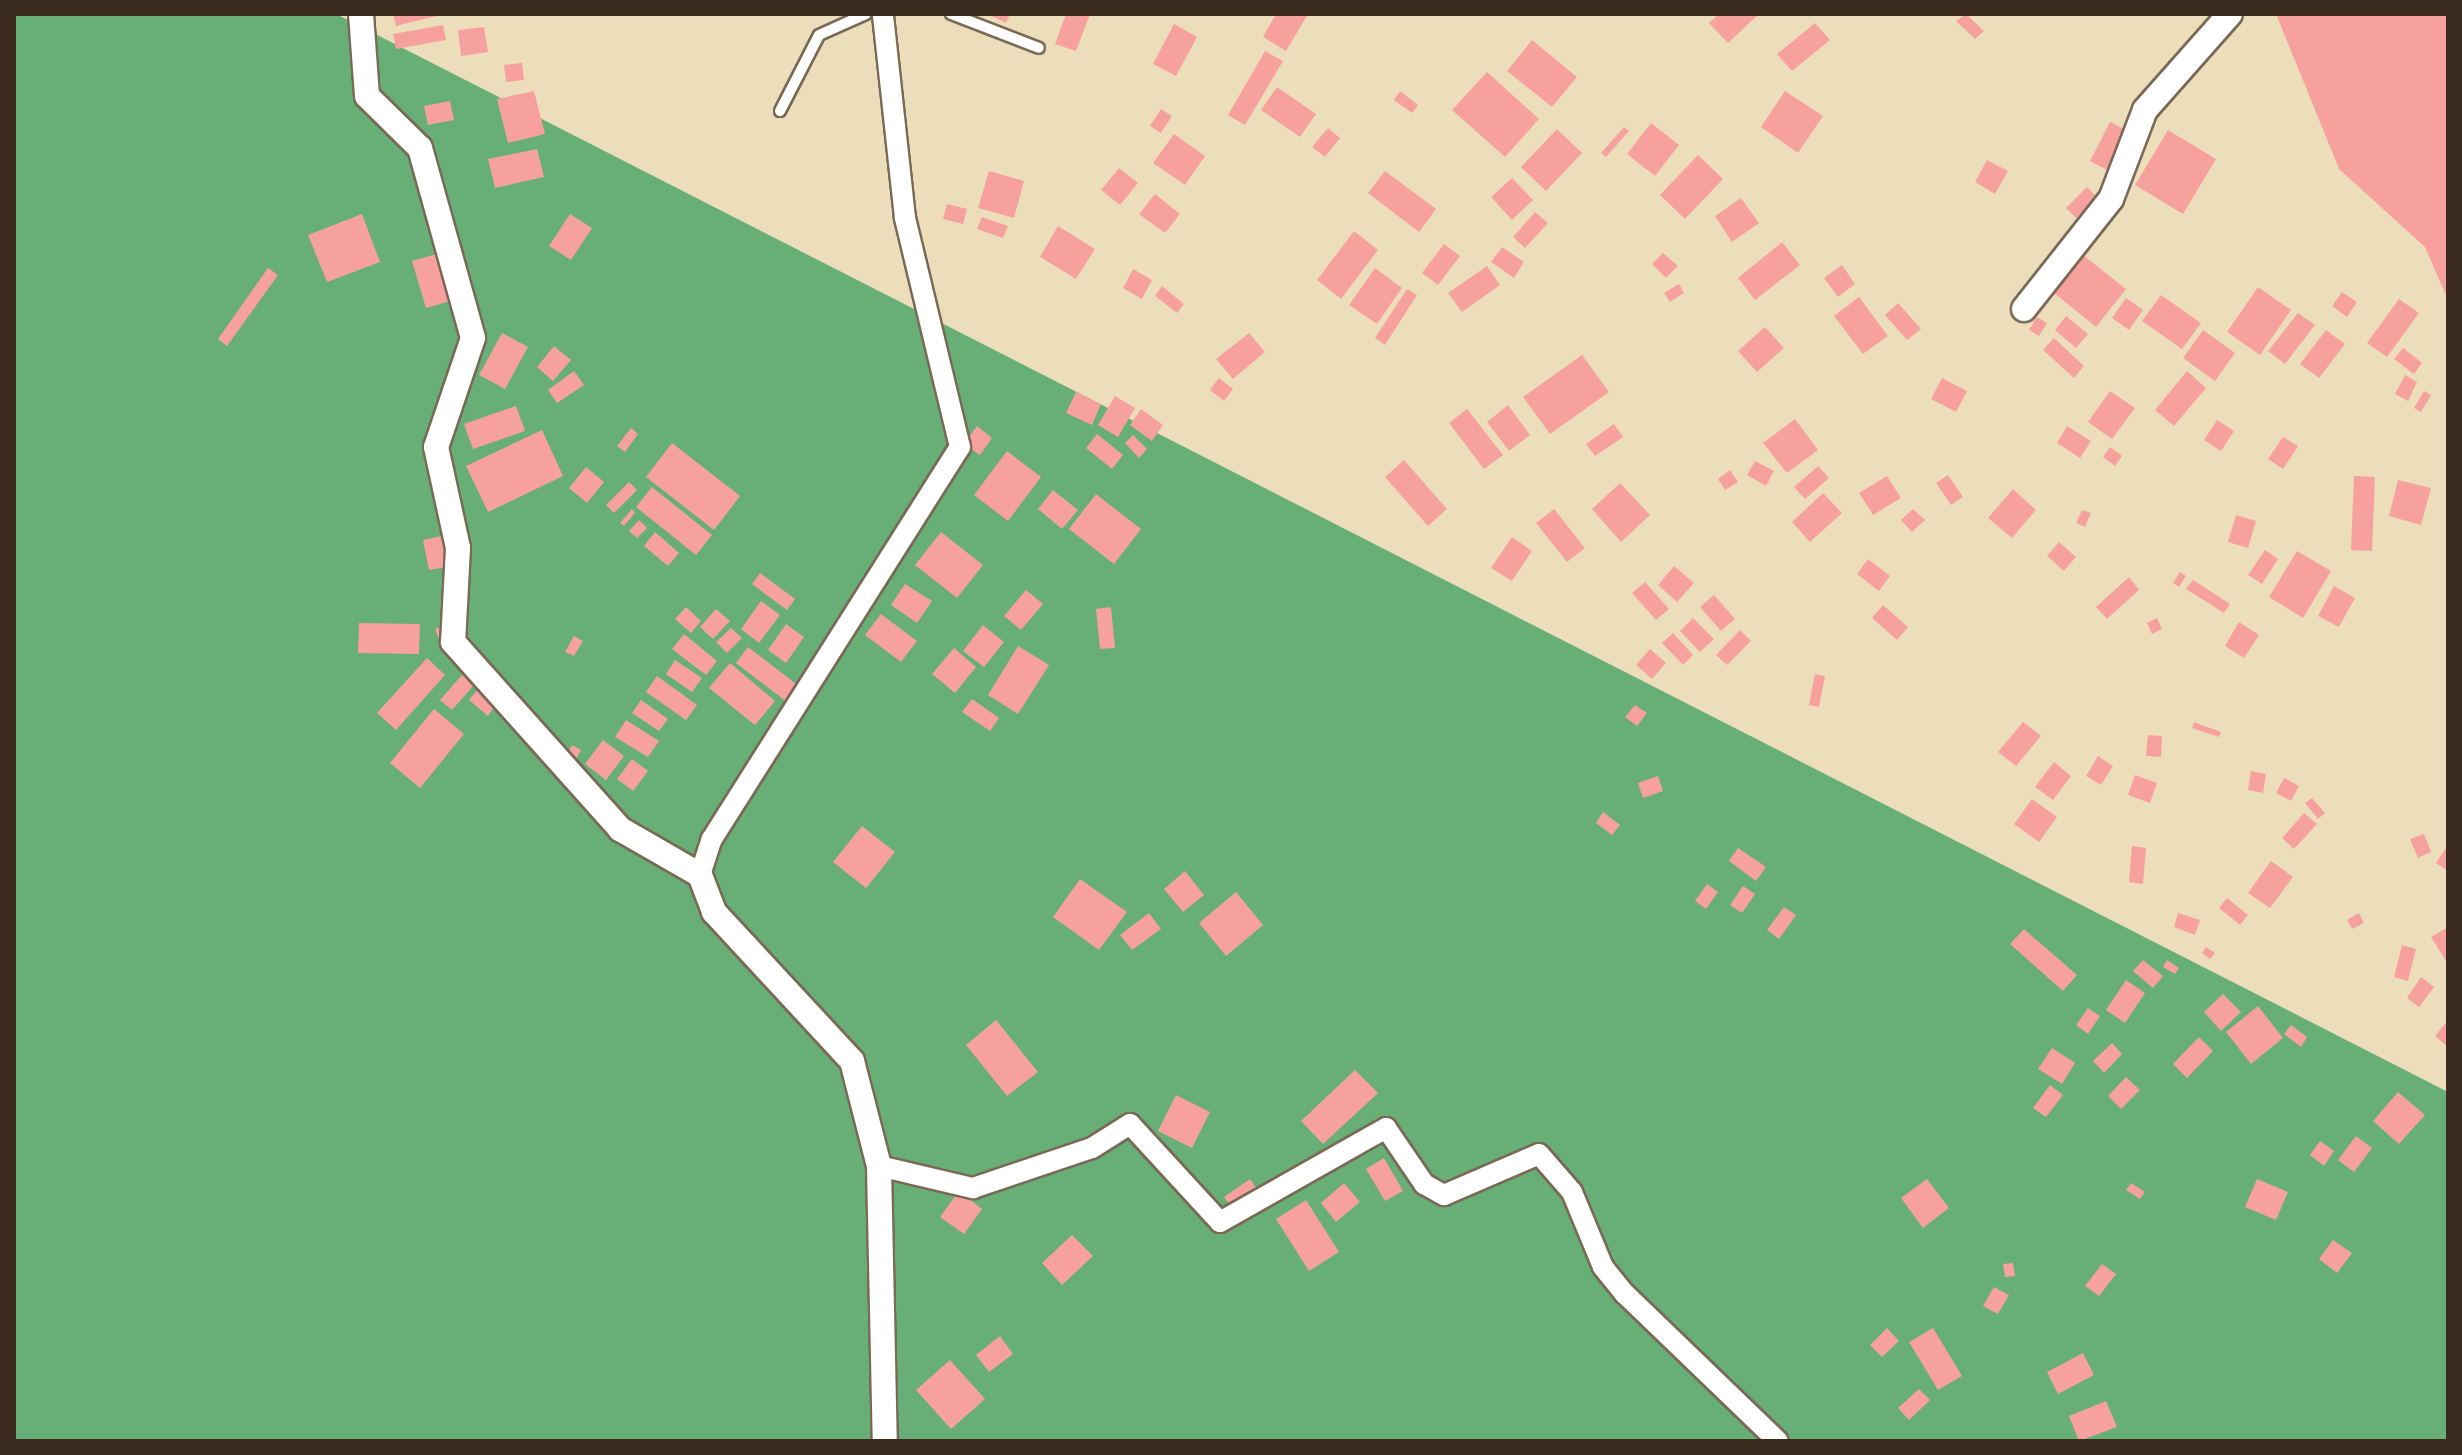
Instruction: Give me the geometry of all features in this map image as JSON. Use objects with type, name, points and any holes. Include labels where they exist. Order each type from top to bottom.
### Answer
[{"type":"street","points":[[361,14],[367,96],[420,148],[473,338],[436,447],[458,548],[453,642],[620,829],[700,875]]},
{"type":"street","points":[[883,14],[905,218],[960,447],[712,839],[700,875],[714,912],[852,1061],[879,1166],[885,1441]]},
{"type":"street","points":[[2024,309],[2111,199],[2145,110],[2230,14]]},
{"type":"street","points":[[879,1166],[973,1188],[1092,1148],[1130,1124],[1220,1222],[1379,1130],[1394,1134],[1424,1184],[1444,1195],[1539,1154],[1572,1192],[1603,1267],[1625,1294],[1778,1441]]},
{"type":"lane","points":[[780,111],[819,35],[866,14]]},
{"type":"lane","points":[[951,14],[1039,48]]},
{"type":"green space","points":[[14,14],[336,14],[2448,1092],[2448,1441],[14,1441]]},
{"type":"building","points":[[393,14],[441,14],[441,15],[396,26]]},
{"type":"building","points":[[987,14],[1010,14],[1006,23]]},
{"type":"building","points":[[1066,14],[1090,14],[1076,51],[1055,44]]},
{"type":"building","points":[[1276,14],[1308,14],[1286,51],[1263,37]]},
{"type":"building","points":[[1719,14],[1759,14],[1728,43],[1709,23]]},
{"type":"building","points":[[1966,14],[1984,31],[1975,39],[1956,21]]},
{"type":"building","points":[[2276,14],[2448,14],[2448,300],[2425,247],[2339,169]]},
{"type":"building","points":[[1815,23],[1830,40],[1792,71],[1777,54]]},
{"type":"building","points":[[1174,24],[1197,37],[1176,76],[1153,64]]},
{"type":"building","points":[[443,25],[446,40],[396,49],[393,34]]},
{"type":"building","points":[[484,27],[488,52],[461,56],[458,30]]},
{"type":"building","points":[[1532,40],[1577,77],[1552,107],[1507,71]]},
{"type":"building","points":[[1265,51],[1283,61],[1245,125],[1228,115]]},
{"type":"building","points":[[522,63],[524,80],[506,82],[504,65]]},
{"type":"building","points":[[1487,72],[1539,119],[1505,157],[1452,110]]},
{"type":"building","points":[[1277,87],[1316,114],[1300,137],[1261,110]]},
{"type":"building","points":[[534,91],[545,134],[508,143],[497,99]]},
{"type":"building","points":[[1400,91],[1418,105],[1412,113],[1394,100]]},
{"type":"building","points":[[1785,91],[1823,116],[1798,153],[1761,127]]},
{"type":"building","points":[[450,101],[454,120],[428,125],[424,106]]},
{"type":"building","points":[[1161,109],[1172,116],[1161,133],[1150,126]]},
{"type":"building","points":[[2110,122],[2129,131],[2109,171],[2090,161]]},
{"type":"building","points":[[1651,123],[1679,145],[1655,176],[1627,154]]},
{"type":"building","points":[[1624,127],[1629,131],[1606,157],[1601,153]]},
{"type":"building","points":[[1328,128],[1340,138],[1325,157],[1312,147]]},
{"type":"building","points":[[1557,129],[1582,153],[1546,191],[1521,167]]},
{"type":"building","points":[[2168,130],[2216,159],[2183,214],[2135,185]]},
{"type":"building","points":[[1174,134],[1205,156],[1185,185],[1153,163]]},
{"type":"building","points":[[537,149],[544,177],[495,188],[488,159]]},
{"type":"building","points":[[1698,155],[1723,179],[1685,219],[1660,195]]},
{"type":"building","points":[[1987,160],[2008,171],[1995,194],[1975,182]]},
{"type":"building","points":[[1119,168],[1138,183],[1120,205],[1101,190]]},
{"type":"building","points":[[989,171],[1024,181],[1014,218],[978,208]]},
{"type":"building","points":[[1385,171],[1436,209],[1419,232],[1368,193]]},
{"type":"building","points":[[1512,178],[1533,200],[1512,220],[1491,197]]},
{"type":"building","points":[[2087,187],[2098,198],[2076,218],[2066,208]]},
{"type":"building","points":[[1155,194],[1180,214],[1165,233],[1139,214]]},
{"type":"building","points":[[1741,198],[1759,223],[1732,242],[1715,216]]},
{"type":"building","points":[[947,204],[967,209],[963,224],[943,219]]},
{"type":"building","points":[[1535,212],[1548,223],[1525,248],[1513,237]]},
{"type":"building","points":[[362,214],[380,262],[327,282],[308,235]]},
{"type":"building","points":[[570,214],[592,228],[571,260],[549,246]]},
{"type":"building","points":[[982,217],[1008,226],[1003,238],[977,229]]},
{"type":"building","points":[[1058,226],[1095,249],[1076,279],[1040,257]]},
{"type":"building","points":[[1354,231],[1378,250],[1341,299],[1317,280]]},
{"type":"building","points":[[1782,242],[1800,265],[1755,300],[1738,278]]},
{"type":"building","points":[[1444,244],[1460,256],[1438,285],[1422,273]]},
{"type":"building","points":[[1502,247],[1524,262],[1514,278],[1491,262]]},
{"type":"building","points":[[440,253],[454,300],[426,308],[412,261]]},
{"type":"building","points":[[1663,253],[1678,266],[1666,278],[1652,264]]},
{"type":"building","points":[[2083,255],[2126,289],[2096,327],[2053,292]]},
{"type":"building","points":[[1842,265],[1855,284],[1838,297],[1824,278]]},
{"type":"building","points":[[1487,266],[1500,285],[1462,312],[1448,293]]},
{"type":"building","points":[[268,268],[278,275],[227,346],[218,339]]},
{"type":"building","points":[[1375,268],[1402,288],[1377,324],[1349,305]]},
{"type":"building","points":[[1133,269],[1152,280],[1142,299],[1123,288]]},
{"type":"building","points":[[1679,284],[1684,293],[1670,302],[1664,293]]},
{"type":"building","points":[[1162,286],[1184,304],[1177,313],[1155,296]]},
{"type":"building","points":[[2258,287],[2291,310],[2260,355],[2227,332]]},
{"type":"building","points":[[1407,289],[1417,295],[1385,345],[1375,338]]},
{"type":"building","points":[[2342,292],[2357,302],[2347,317],[2332,306]]},
{"type":"building","points":[[2161,295],[2201,323],[2182,349],[2142,321]]},
{"type":"building","points":[[1859,297],[1888,336],[1863,354],[1834,316]]},
{"type":"building","points":[[2126,298],[2143,310],[2129,330],[2112,318]]},
{"type":"building","points":[[2399,299],[2419,313],[2387,357],[2367,343]]},
{"type":"building","points":[[1898,303],[1921,329],[1907,340],[1885,315]]},
{"type":"building","points":[[2298,313],[2315,325],[2285,364],[2268,351]]},
{"type":"building","points":[[2066,316],[2088,334],[2076,348],[2055,330]]},
{"type":"building","points":[[2037,317],[2047,323],[2039,336],[2029,330]]},
{"type":"building","points":[[1765,327],[1784,348],[1757,372],[1738,351]]},
{"type":"building","points":[[2203,330],[2235,353],[2215,381],[2183,358]]},
{"type":"building","points":[[2326,330],[2345,344],[2319,378],[2300,364]]},
{"type":"building","points":[[502,333],[528,347],[505,389],[479,375]]},
{"type":"building","points":[[1249,333],[1265,352],[1233,379],[1216,359]]},
{"type":"building","points":[[2054,338],[2084,366],[2074,378],[2043,350]]},
{"type":"building","points":[[554,346],[571,360],[553,381],[537,367]]},
{"type":"building","points":[[2403,348],[2422,363],[2414,374],[2394,359]]},
{"type":"building","points":[[1582,355],[1609,392],[1550,434],[1523,397]]},
{"type":"building","points":[[574,371],[584,385],[557,403],[548,390]]},
{"type":"building","points":[[2187,371],[2206,388],[2174,426],[2155,410]]},
{"type":"building","points":[[2405,375],[2417,382],[2408,401],[2395,394]]},
{"type":"building","points":[[1219,378],[1233,389],[1224,401],[1210,390]]},
{"type":"building","points":[[1942,378],[1967,391],[1956,412],[1931,399]]},
{"type":"building","points":[[2110,391],[2135,408],[2112,439],[2088,422]]},
{"type":"building","points":[[2424,391],[2431,395],[2421,412],[2414,408]]},
{"type":"building","points":[[1076,392],[1101,404],[1092,425],[1066,413]]},
{"type":"building","points":[[1115,396],[1135,408],[1118,437],[1098,425]]},
{"type":"building","points":[[1508,405],[1530,435],[1509,451],[1487,422]]},
{"type":"building","points":[[516,406],[525,431],[473,449],[464,424]]},
{"type":"building","points":[[1141,409],[1163,425],[1152,441],[1130,425]]},
{"type":"building","points":[[1467,409],[1503,455],[1484,469],[1449,423]]},
{"type":"building","points":[[1795,419],[1818,450],[1787,473],[1763,443]]},
{"type":"building","points":[[2217,420],[2234,431],[2221,451],[2204,440]]},
{"type":"building","points":[[1614,424],[1623,437],[1595,456],[1586,444]]},
{"type":"building","points":[[977,426],[992,438],[980,455],[964,444]]},
{"type":"building","points":[[2067,426],[2091,441],[2080,458],[2057,443]]},
{"type":"building","points":[[631,428],[638,434],[625,452],[617,446]]},
{"type":"building","points":[[542,430],[563,476],[488,512],[466,466]]},
{"type":"building","points":[[1097,434],[1123,455],[1112,469],[1086,448]]},
{"type":"building","points":[[1133,435],[1147,449],[1139,458],[1125,443]]},
{"type":"building","points":[[2283,437],[2298,446],[2283,469],[2268,459]]},
{"type":"building","points":[[672,443],[740,496],[714,530],[646,477]]},
{"type":"building","points":[[2110,447],[2122,456],[2115,466],[2103,457]]},
{"type":"building","points":[[1007,451],[1041,477],[1008,521],[974,495]]},
{"type":"building","points":[[1404,460],[1447,509],[1428,526],[1385,477]]},
{"type":"building","points":[[1755,461],[1774,471],[1766,486],[1747,475]]},
{"type":"building","points":[[1818,466],[1829,478],[1805,499],[1794,487]]},
{"type":"building","points":[[586,467],[604,482],[587,503],[569,488]]},
{"type":"building","points":[[1730,470],[1738,482],[1725,490],[1718,479]]},
{"type":"building","points":[[1948,475],[1963,497],[1951,505],[1936,483]]},
{"type":"building","points":[[1887,476],[1901,498],[1873,515],[1859,493]]},
{"type":"building","points":[[2354,476],[2375,477],[2372,551],[2351,550]]},
{"type":"building","points":[[2398,480],[2431,488],[2421,525],[2389,516]]},
{"type":"building","points":[[629,482],[637,490],[614,513],[606,505]]},
{"type":"building","points":[[1620,483],[1650,515],[1621,542],[1592,509]]},
{"type":"building","points":[[652,487],[712,535],[696,555],[636,507]]},
{"type":"building","points":[[2013,489],[2036,510],[2012,538],[1988,518]]},
{"type":"building","points":[[1053,490],[1078,510],[1062,529],[1038,509]]},
{"type":"building","points":[[1823,493],[1842,513],[1810,542],[1792,522]]},
{"type":"building","points":[[1096,494],[1141,529],[1114,564],[1069,529]]},
{"type":"building","points":[[632,509],[635,513],[624,526],[620,523]]},
{"type":"building","points":[[1554,509],[1585,548],[1567,562],[1536,523]]},
{"type":"building","points":[[1913,509],[1925,520],[1912,532],[1901,520]]},
{"type":"building","points":[[2082,510],[2091,513],[2085,527],[2076,523]]},
{"type":"building","points":[[2236,515],[2256,521],[2248,548],[2228,542]]},
{"type":"building","points":[[639,520],[647,528],[637,538],[629,531]]},
{"type":"building","points":[[655,532],[679,553],[668,566],[644,546]]},
{"type":"building","points":[[941,532],[983,565],[957,598],[915,565]]},
{"type":"building","points":[[447,535],[452,566],[429,570],[423,540]]},
{"type":"building","points":[[1512,537],[1532,551],[1512,581],[1491,568]]},
{"type":"building","points":[[2059,542],[2076,557],[2064,571],[2047,556]]},
{"type":"building","points":[[2265,550],[2278,559],[2262,584],[2248,575]]},
{"type":"building","points":[[2297,551],[2331,571],[2303,618],[2269,597]]},
{"type":"building","points":[[1868,559],[1890,576],[1879,591],[1857,574]]},
{"type":"building","points":[[1674,566],[1694,583],[1677,602],[1658,585]]},
{"type":"building","points":[[2180,572],[2186,576],[2179,587],[2173,583]]},
{"type":"building","points":[[760,573],[795,599],[787,610],[752,584]]},
{"type":"building","points":[[2129,577],[2139,590],[2107,619],[2096,607]]},
{"type":"building","points":[[2193,580],[2230,604],[2224,613],[2186,589]]},
{"type":"building","points":[[1645,582],[1669,609],[1656,620],[1632,593]]},
{"type":"building","points":[[905,584],[932,601],[917,623],[891,605]]},
{"type":"building","points":[[2334,586],[2355,598],[2339,627],[2318,616]]},
{"type":"building","points":[[1026,590],[1043,604],[1021,630],[1004,616]]},
{"type":"building","points":[[1714,595],[1735,619],[1721,631],[1700,607]]},
{"type":"building","points":[[761,601],[780,615],[759,643],[741,629]]},
{"type":"building","points":[[1883,605],[1908,627],[1897,640],[1872,618]]},
{"type":"building","points":[[686,607],[701,621],[691,633],[675,619]]},
{"type":"building","points":[[1111,607],[1115,648],[1100,649],[1096,609]]},
{"type":"building","points":[[716,609],[730,621],[713,639],[700,627]]},
{"type":"building","points":[[881,614],[917,641],[901,662],[865,635]]},
{"type":"building","points":[[1693,618],[1714,639],[1700,652],[1680,631]]},
{"type":"building","points":[[2157,618],[2162,629],[2152,634],[2147,623]]},
{"type":"building","points":[[2239,622],[2259,635],[2244,658],[2225,646]]},
{"type":"building","points":[[359,623],[420,624],[419,654],[358,653]]},
{"type":"building","points":[[449,623],[457,646],[444,651],[435,629]]},
{"type":"building","points":[[786,624],[804,637],[786,663],[768,650]]},
{"type":"building","points":[[983,625],[1004,642],[984,667],[963,651]]},
{"type":"building","points":[[731,628],[742,638],[727,653],[716,642]]},
{"type":"building","points":[[1740,630],[1751,641],[1727,665],[1716,655]]},
{"type":"building","points":[[1673,633],[1693,655],[1683,665],[1662,643]]},
{"type":"building","points":[[684,634],[717,661],[706,675],[672,649]]},
{"type":"building","points":[[574,636],[583,641],[574,656],[565,652]]},
{"type":"building","points":[[1018,646],[1049,665],[1018,714],[988,695]]},
{"type":"building","points":[[748,647],[799,686],[787,702],[736,663]]},
{"type":"building","points":[[954,648],[976,667],[955,693],[932,674]]},
{"type":"building","points":[[1650,649],[1666,663],[1652,679],[1636,665]]},
{"type":"building","points":[[427,658],[445,675],[396,730],[377,713]]},
{"type":"building","points":[[675,660],[702,678],[692,692],[666,674]]},
{"type":"building","points":[[730,663],[775,701],[755,725],[709,688]]},
{"type":"building","points":[[1815,674],[1825,676],[1819,707],[1809,705]]},
{"type":"building","points":[[462,675],[474,685],[452,710],[440,700]]},
{"type":"building","points":[[657,676],[697,705],[686,720],[646,692]]},
{"type":"building","points":[[478,689],[497,703],[488,716],[469,700]]},
{"type":"building","points":[[972,699],[999,718],[990,731],[962,712]]},
{"type":"building","points":[[641,700],[668,719],[659,731],[632,713]]},
{"type":"building","points":[[1635,705],[1647,713],[1637,726],[1625,717]]},
{"type":"building","points":[[434,709],[464,734],[420,788],[390,763]]},
{"type":"building","points":[[626,720],[659,741],[648,757],[615,737]]},
{"type":"building","points":[[2023,722],[2041,736],[2016,766],[1998,752]]},
{"type":"building","points":[[2194,722],[2221,732],[2219,737],[2192,728]]},
{"type":"building","points":[[2148,735],[2162,736],[2161,757],[2146,756]]},
{"type":"building","points":[[603,740],[624,756],[606,780],[585,764]]},
{"type":"building","points":[[572,745],[581,750],[574,762],[565,757]]},
{"type":"building","points":[[2098,756],[2113,766],[2101,785],[2086,776]]},
{"type":"building","points":[[632,759],[648,771],[633,791],[617,779]]},
{"type":"building","points":[[2054,762],[2071,776],[2053,800],[2035,787]]},
{"type":"building","points":[[2251,771],[2266,774],[2263,793],[2248,790]]},
{"type":"building","points":[[2135,775],[2157,783],[2150,803],[2128,795]]},
{"type":"building","points":[[1658,776],[1663,791],[1643,798],[1638,783]]},
{"type":"building","points":[[2284,778],[2299,786],[2291,801],[2276,793]]},
{"type":"building","points":[[2312,798],[2325,813],[2318,819],[2305,803]]},
{"type":"building","points":[[2032,799],[2057,817],[2039,842],[2014,824]]},
{"type":"building","points":[[1603,812],[1620,825],[1612,835],[1596,823]]},
{"type":"building","points":[[2304,813],[2317,824],[2294,849],[2282,838]]},
{"type":"building","points":[[862,826],[895,852],[866,888],[833,862]]},
{"type":"building","points":[[2424,834],[2431,852],[2418,858],[2410,839]]},
{"type":"building","points":[[2448,845],[2448,871],[2436,863]]},
{"type":"building","points":[[2132,846],[2146,848],[2143,884],[2129,882]]},
{"type":"building","points":[[1738,848],[1766,867],[1756,881],[1729,861]]},
{"type":"building","points":[[2271,861],[2293,877],[2270,908],[2248,893]]},
{"type":"building","points":[[1185,871],[1204,895],[1183,912],[1164,889]]},
{"type":"building","points":[[1080,879],[1127,912],[1099,950],[1053,917]]},
{"type":"building","points":[[1707,884],[1718,892],[1706,909],[1695,901]]},
{"type":"building","points":[[1743,886],[1755,894],[1742,913],[1730,905]]},
{"type":"building","points":[[1236,892],[1263,925],[1226,956],[1199,923]]},
{"type":"building","points":[[2227,898],[2248,915],[2240,925],[2219,908]]},
{"type":"building","points":[[1784,907],[1796,915],[1779,939],[1767,930]]},
{"type":"building","points":[[1149,913],[1161,929],[1132,950],[1120,935]]},
{"type":"building","points":[[2178,913],[2200,920],[2195,935],[2174,927]]},
{"type":"building","points":[[2359,913],[2364,923],[2352,929],[2347,920]]},
{"type":"building","points":[[2448,927],[2448,960],[2446,961],[2431,937]]},
{"type":"building","points":[[2024,929],[2077,975],[2063,991],[2010,944]]},
{"type":"building","points":[[2402,945],[2416,949],[2408,981],[2394,977]]},
{"type":"building","points":[[2206,947],[2215,953],[2210,959],[2202,953]]},
{"type":"building","points":[[2143,960],[2163,976],[2153,988],[2133,971]]},
{"type":"building","points":[[2167,960],[2179,968],[2175,974],[2163,967]]},
{"type":"building","points":[[2421,977],[2434,987],[2419,1007],[2407,998]]},
{"type":"building","points":[[2126,980],[2145,993],[2125,1023],[2106,1010]]},
{"type":"building","points":[[2223,994],[2241,1012],[2221,1031],[2204,1012]]},
{"type":"building","points":[[2258,1006],[2283,1038],[2251,1064],[2226,1032]]},
{"type":"building","points":[[2088,1008],[2100,1016],[2088,1034],[2076,1025]]},
{"type":"building","points":[[996,1020],[1038,1072],[1007,1096],[966,1045]]},
{"type":"building","points":[[2448,1020],[2448,1047],[2435,1036]]},
{"type":"building","points":[[2291,1025],[2307,1037],[2301,1047],[2284,1034]]},
{"type":"building","points":[[2199,1037],[2213,1051],[2187,1078],[2173,1064]]},
{"type":"building","points":[[2112,1043],[2122,1054],[2104,1073],[2093,1061]]},
{"type":"building","points":[[2052,1048],[2075,1063],[2062,1084],[2038,1069]]},
{"type":"building","points":[[1355,1070],[1378,1093],[1323,1144],[1301,1121]]},
{"type":"building","points":[[2126,1077],[2140,1090],[2121,1109],[2108,1096]]},
{"type":"building","points":[[2050,1085],[2063,1095],[2046,1117],[2033,1108]]},
{"type":"building","points":[[2398,1092],[2425,1115],[2399,1144],[2373,1121]]},
{"type":"building","points":[[1176,1095],[1210,1112],[1192,1148],[1158,1131]]},
{"type":"building","points":[[2356,1136],[2372,1148],[2354,1172],[2338,1160]]},
{"type":"building","points":[[2320,1141],[2334,1151],[2324,1166],[2310,1155]]},
{"type":"building","points":[[1384,1158],[1403,1191],[1385,1201],[1366,1169]]},
{"type":"building","points":[[1250,1179],[1259,1192],[1234,1211],[1224,1197]]},
{"type":"building","points":[[1927,1179],[1949,1208],[1923,1228],[1901,1198]]},
{"type":"building","points":[[2257,1179],[2288,1192],[2276,1220],[2245,1207]]},
{"type":"building","points":[[1344,1183],[1360,1202],[1336,1222],[1321,1203]]},
{"type":"building","points":[[2131,1183],[2145,1192],[2140,1199],[2126,1190]]},
{"type":"building","points":[[959,1191],[982,1209],[964,1234],[940,1217]]},
{"type":"building","points":[[1306,1200],[1339,1252],[1309,1271],[1276,1219]]},
{"type":"building","points":[[1072,1235],[1093,1256],[1062,1285],[1042,1263]]},
{"type":"building","points":[[2333,1240],[2352,1253],[2337,1273],[2319,1259]]},
{"type":"building","points":[[2013,1263],[2015,1276],[2005,1277],[2003,1264]]},
{"type":"building","points":[[2102,1264],[2116,1274],[2099,1296],[2085,1286]]},
{"type":"building","points":[[1994,1287],[2009,1295],[1998,1314],[1983,1306]]},
{"type":"building","points":[[1887,1328],[1899,1341],[1882,1357],[1870,1345]]},
{"type":"building","points":[[1933,1328],[1962,1376],[1938,1390],[1909,1342]]},
{"type":"building","points":[[1000,1336],[1013,1354],[989,1372],[976,1355]]},
{"type":"building","points":[[2083,1353],[2094,1375],[2058,1394],[2047,1372]]},
{"type":"building","points":[[950,1360],[985,1399],[951,1429],[916,1390]]},
{"type":"building","points":[[1919,1389],[1930,1400],[1909,1420],[1898,1408]]},
{"type":"building","points":[[2106,1401],[2117,1427],[2079,1441],[2069,1416]]}]
